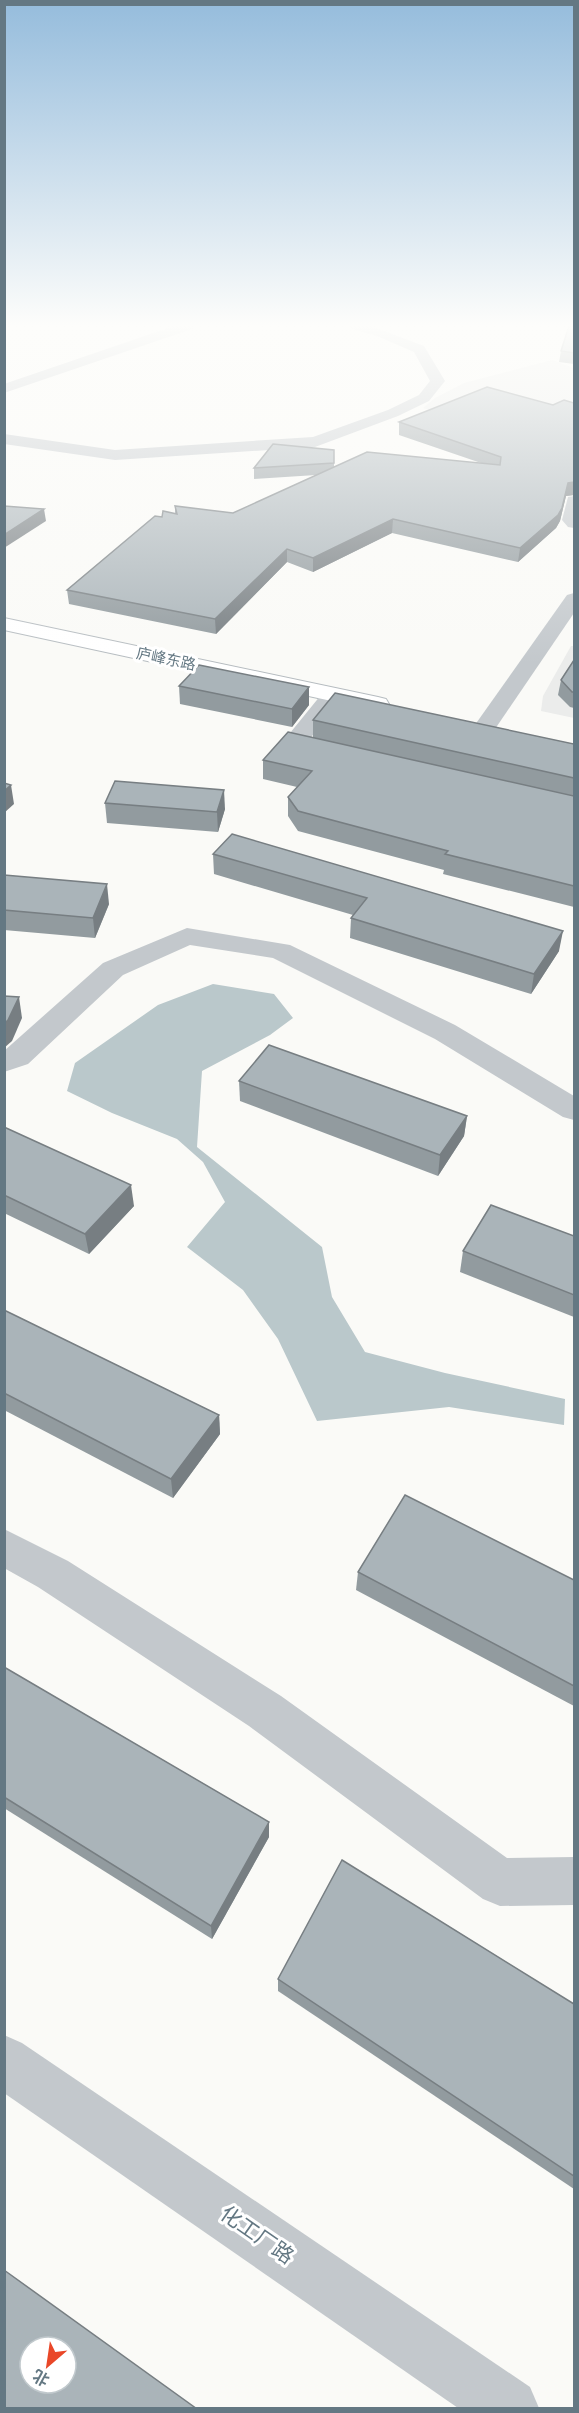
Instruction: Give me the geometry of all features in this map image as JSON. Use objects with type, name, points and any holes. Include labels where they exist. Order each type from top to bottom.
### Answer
[{"type":"main road","name":"庐峰东路","points":[[4,624],[404,710]]},
{"type":"main road","points":[[462,722],[507,732]]},
{"type":"street","points":[[4,439],[115,455],[315,442],[324,439]]},
{"type":"street","points":[[574,501],[571,520],[574,523]]},
{"type":"street","points":[[485,727],[574,599]]},
{"type":"street","points":[[333,694],[294,743],[352,756]]},
{"type":"street","points":[[4,1062],[18,1057],[113,969],[187,936],[280,951],[445,1032],[574,1110]]},
{"type":"street","points":[[5,1548],[53,1574],[265,1711],[500,1882],[574,1881]]},
{"type":"street","name":"化工厂路","points":[[4,2061],[509,2409]]},
{"type":"shaded area","points":[[528,439],[574,439],[574,452]]},
{"type":"shaded area","points":[[571,646],[574,646],[574,718],[541,711],[543,696]]},
{"type":"shaded area","points":[[213,984],[274,994],[293,1018],[270,1035],[202,1071],[197,1147],[322,1247],[332,1297],[365,1352],[445,1373],[565,1399],[564,1425],[449,1407],[317,1421],[278,1339],[243,1290],[187,1247],[225,1202],[203,1162],[177,1139],[112,1113],[67,1091],[75,1063],[158,1005]]},
{"type":"building","points":[[447,439],[574,439],[574,482],[568,483],[562,508],[558,515],[520,548],[393,519],[313,558],[287,549],[215,619],[67,590],[155,516],[162,517],[163,511],[177,514],[175,506],[233,513],[367,452],[500,465],[501,457]]},
{"type":"building","points":[[273,444],[334,450],[334,463],[254,468]]},
{"type":"building","points":[[4,506],[44,509],[4,535]]},
{"type":"building","points":[[574,660],[574,692],[572,692],[561,680]]},
{"type":"building","points":[[199,665],[309,687],[292,709],[179,686]]},
{"type":"building","points":[[335,693],[574,744],[574,778],[313,720]]},
{"type":"building","points":[[288,732],[574,796],[574,886],[445,854],[448,851],[298,811],[288,797],[312,771],[263,760]]},
{"type":"building","points":[[115,781],[224,790],[217,812],[105,803]]},
{"type":"building","points":[[4,783],[11,785],[4,791]]},
{"type":"building","points":[[232,834],[563,931],[534,974],[351,918],[367,898],[213,854]]},
{"type":"building","points":[[4,875],[107,884],[93,918],[4,910]]},
{"type":"building","points":[[4,996],[19,997],[4,1024]]},
{"type":"building","points":[[269,1045],[467,1116],[440,1155],[239,1081]]},
{"type":"building","points":[[4,1127],[131,1185],[85,1234],[4,1195]]},
{"type":"building","points":[[491,1205],[574,1236],[574,1295],[463,1251]]},
{"type":"building","points":[[4,1310],[219,1415],[171,1479],[4,1393]]},
{"type":"building","points":[[405,1495],[574,1580],[574,1686],[358,1572]]},
{"type":"building","points":[[4,1667],[269,1822],[211,1926],[4,1797]]},
{"type":"building","points":[[342,1860],[574,2004],[574,2176],[278,1979]]},
{"type":"building","points":[[4,2270],[197,2409],[4,2409]]}]
